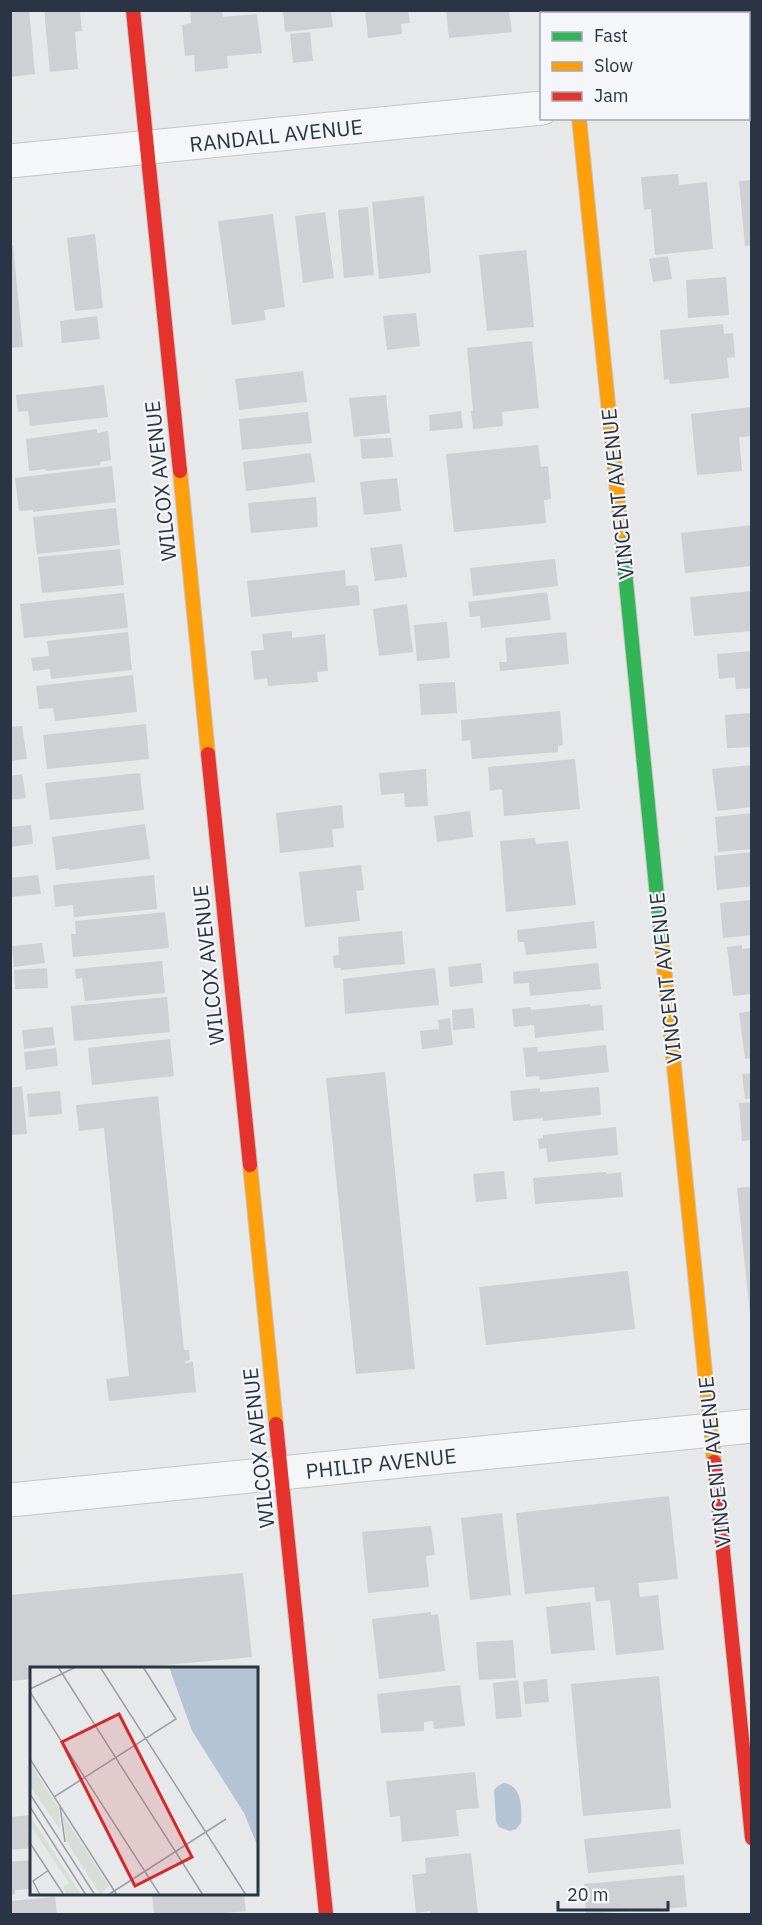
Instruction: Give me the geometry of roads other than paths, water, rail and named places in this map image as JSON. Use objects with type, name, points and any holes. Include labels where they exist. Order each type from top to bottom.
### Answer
[{"type":"street","name":"WILCOX AVENUE","points":[[133,10],[326,1914]]},
{"type":"street","name":"RANDALL AVENUE","points":[[10,161],[540,108]]},
{"type":"street","name":"VINCENT AVENUE","points":[[579,120],[752,1838]]},
{"type":"street","name":"PHILIP AVENUE","points":[[10,1500],[752,1426]]},
{"type":"water","points":[[504,1783],[510,1785],[518,1793],[521,1805],[521,1823],[516,1829],[510,1831],[499,1827],[496,1821],[494,1790]]}]
